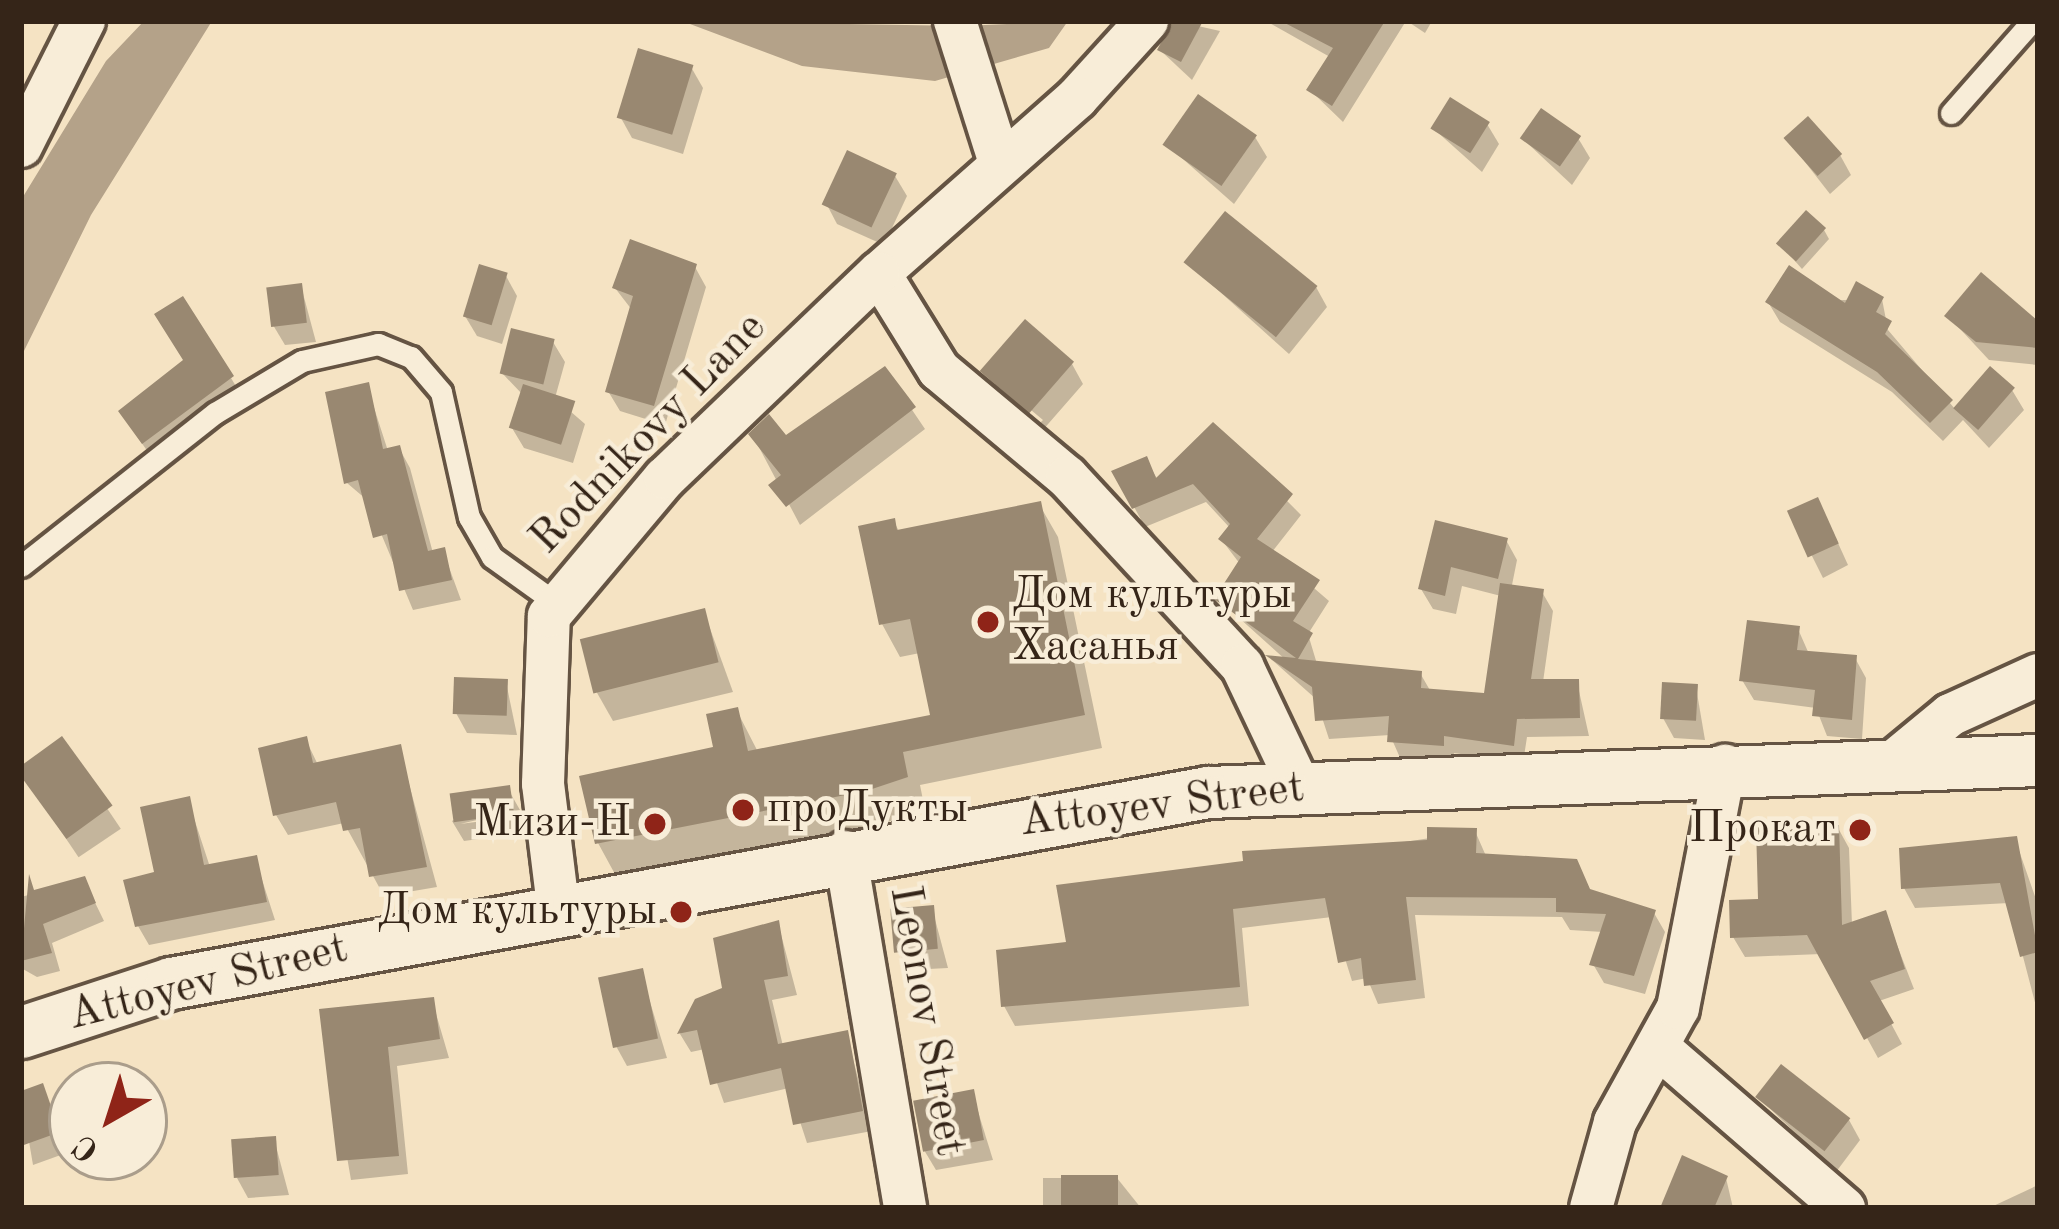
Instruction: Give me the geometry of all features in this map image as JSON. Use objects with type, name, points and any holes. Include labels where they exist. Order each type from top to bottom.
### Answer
[{"type":"street","points":[[21,146],[84,21]]},
{"type":"street","points":[[955,21],[999,160]]},
{"type":"street","name":"Rodnikovy Lane","points":[[558,906],[543,784],[556,603],[665,478],[999,160],[1077,98],[1147,21]]},
{"type":"street","points":[[879,273],[939,370],[1067,477],[1242,666],[1299,786]]},
{"type":"street","points":[[1886,768],[1950,715],[2038,675]]},
{"type":"street","name":"Attoyev Street","points":[[21,1032],[171,983],[558,906],[844,852],[1299,786],[1725,766],[1886,768],[2038,760]]},
{"type":"street","points":[[1591,1208],[1615,1122],[1659,1048],[1698,935],[1725,766]]},
{"type":"street","name":"Leonov Street","points":[[844,852],[905,1208]]},
{"type":"street","points":[[1659,1048],[1844,1208]]},
{"type":"lane","points":[[1951,113],[2032,21]]},
{"type":"lane","points":[[21,566],[215,413],[302,361],[378,344],[411,358],[441,392],[469,517],[492,557],[556,603]]},
{"type":"shaded area","points":[[144,21],[212,21],[91,215],[21,357],[21,200],[106,61]]},
{"type":"shaded area","points":[[682,21],[963,26],[1068,21],[1049,48],[935,81],[802,66]]},
{"type":"building","points":[[1173,21],[1203,21],[1181,62],[1157,50]]},
{"type":"building","points":[[1281,21],[1385,21],[1332,106],[1306,90],[1333,48]]},
{"type":"building","points":[[638,48],[693,65],[672,135],[617,118]]},
{"type":"building","points":[[1198,94],[1257,135],[1221,186],[1162,145]]},
{"type":"building","points":[[1450,97],[1490,122],[1470,153],[1430,128]]},
{"type":"building","points":[[1541,108],[1581,136],[1560,166],[1520,138]]},
{"type":"building","points":[[1808,116],[1842,154],[1818,176],[1783,138]]},
{"type":"building","points":[[847,150],[897,173],[871,228],[822,204]]},
{"type":"building","points":[[1806,210],[1826,228],[1796,262],[1776,243]]},
{"type":"building","points":[[1225,211],[1317,286],[1276,337],[1183,262]]},
{"type":"building","points":[[630,239],[697,264],[654,406],[605,392],[633,296],[612,288]]},
{"type":"building","points":[[479,264],[508,273],[492,325],[463,317]]},
{"type":"building","points":[[1789,265],[1845,303],[1856,281],[1884,297],[1876,312],[1892,321],[1885,334],[1953,400],[1930,423],[1877,372],[1765,302]]},
{"type":"building","points":[[1981,272],[2038,321],[2038,348],[1976,342],[1944,316]]},
{"type":"building","points":[[302,283],[307,323],[271,327],[266,287]]},
{"type":"building","points":[[183,296],[234,376],[142,444],[118,411],[183,360],[154,314]]},
{"type":"building","points":[[1025,319],[1074,362],[1029,414],[980,371]]},
{"type":"building","points":[[511,328],[555,339],[543,384],[500,374]]},
{"type":"building","points":[[885,366],[916,407],[786,507],[768,485],[781,475],[748,434],[769,414],[786,435]]},
{"type":"building","points":[[1990,366],[2015,388],[1978,430],[1953,408]]},
{"type":"building","points":[[369,382],[383,449],[400,445],[428,551],[445,547],[452,580],[399,591],[387,534],[373,538],[358,480],[344,484],[325,392]]},
{"type":"building","points":[[523,384],[575,401],[561,445],[509,428]]},
{"type":"building","points":[[1213,422],[1293,494],[1257,539],[1320,580],[1293,621],[1313,633],[1298,659],[1422,671],[1421,688],[1484,693],[1500,583],[1544,589],[1531,679],[1579,679],[1580,718],[1517,719],[1514,746],[1444,736],[1444,746],[1387,742],[1389,716],[1315,721],[1312,687],[1265,655],[1296,658],[1214,599],[1241,557],[1218,539],[1230,524],[1193,484],[1132,509],[1111,471],[1147,456],[1156,478]]},
{"type":"building","points":[[1818,497],[1839,544],[1808,557],[1787,511]]},
{"type":"building","name":"Дом культуры Хасанья","points":[[1041,501],[1085,715],[903,752],[908,777],[866,791],[595,844],[579,776],[713,747],[706,714],[738,707],[748,751],[930,715],[910,619],[879,625],[858,526],[895,518],[897,530]]},
{"type":"building","points":[[1435,520],[1508,538],[1498,579],[1451,567],[1445,596],[1418,589]]},
{"type":"building","points":[[705,608],[719,662],[593,694],[580,639]]},
{"type":"building","points":[[1747,620],[1800,626],[1797,650],[1857,655],[1852,720],[1812,716],[1815,690],[1739,681]]},
{"type":"building","points":[[454,677],[508,679],[507,716],[453,714]]},
{"type":"building","points":[[1662,682],[1698,684],[1696,721],[1660,719]]},
{"type":"building","points":[[62,736],[113,806],[66,839],[21,777],[21,766]]},
{"type":"building","points":[[307,736],[313,763],[401,744],[427,867],[369,877],[360,828],[343,831],[336,802],[273,816],[258,748]]},
{"type":"building","points":[[510,785],[514,814],[454,822],[450,793]]},
{"type":"building","points":[[190,796],[204,865],[257,855],[267,902],[135,927],[123,880],[154,872],[140,807]]},
{"type":"building","points":[[1839,825],[1842,925],[1886,910],[1905,969],[1870,981],[1894,1023],[1864,1040],[1807,935],[1730,938],[1729,900],[1758,899],[1756,827]]},
{"type":"building","points":[[1427,827],[1477,828],[1476,853],[1577,859],[1590,889],[1656,910],[1634,976],[1589,965],[1606,914],[1556,912],[1556,898],[1406,897],[1416,980],[1364,986],[1361,958],[1338,963],[1325,898],[1233,909],[1240,987],[1001,1007],[996,950],[1066,942],[1056,885],[1243,861],[1242,851],[1427,840]]},
{"type":"building","points":[[2017,836],[2038,952],[2020,957],[2000,883],[1901,889],[1899,848]]},
{"type":"building","points":[[29,874],[34,890],[85,876],[96,903],[43,924],[52,953],[21,961]]},
{"type":"building","points":[[934,905],[938,949],[894,953],[890,909]]},
{"type":"building","points":[[779,920],[788,976],[764,980],[778,1044],[848,1030],[863,1111],[793,1125],[781,1068],[710,1085],[697,1030],[677,1034],[695,999],[722,988],[713,938]]},
{"type":"building","points":[[643,968],[658,1038],[613,1048],[598,978]]},
{"type":"building","points":[[434,997],[440,1039],[388,1047],[399,1156],[337,1161],[319,1009]]},
{"type":"building","points":[[1781,1064],[1850,1118],[1824,1151],[1755,1097]]},
{"type":"building","points":[[43,1083],[48,1097],[48,1136],[21,1146],[21,1091]]},
{"type":"building","points":[[974,1089],[984,1140],[923,1152],[913,1101]]},
{"type":"building","points":[[276,1136],[279,1175],[234,1178],[231,1139]]},
{"type":"building","points":[[1682,1155],[1728,1176],[1714,1208],[1660,1208]]},
{"type":"building","points":[[1061,1175],[1118,1175],[1118,1208],[1061,1208]]},
{"type":"place","name":"Дом культуры Хасанья","points":[[988,622]]},
{"type":"place","name":"проДукты","points":[[743,810]]},
{"type":"place","name":"Мизи-Н","points":[[655,824]]},
{"type":"place","name":"Прокат","points":[[1860,830]]},
{"type":"place","name":"Дом культуры","points":[[681,912]]}]
